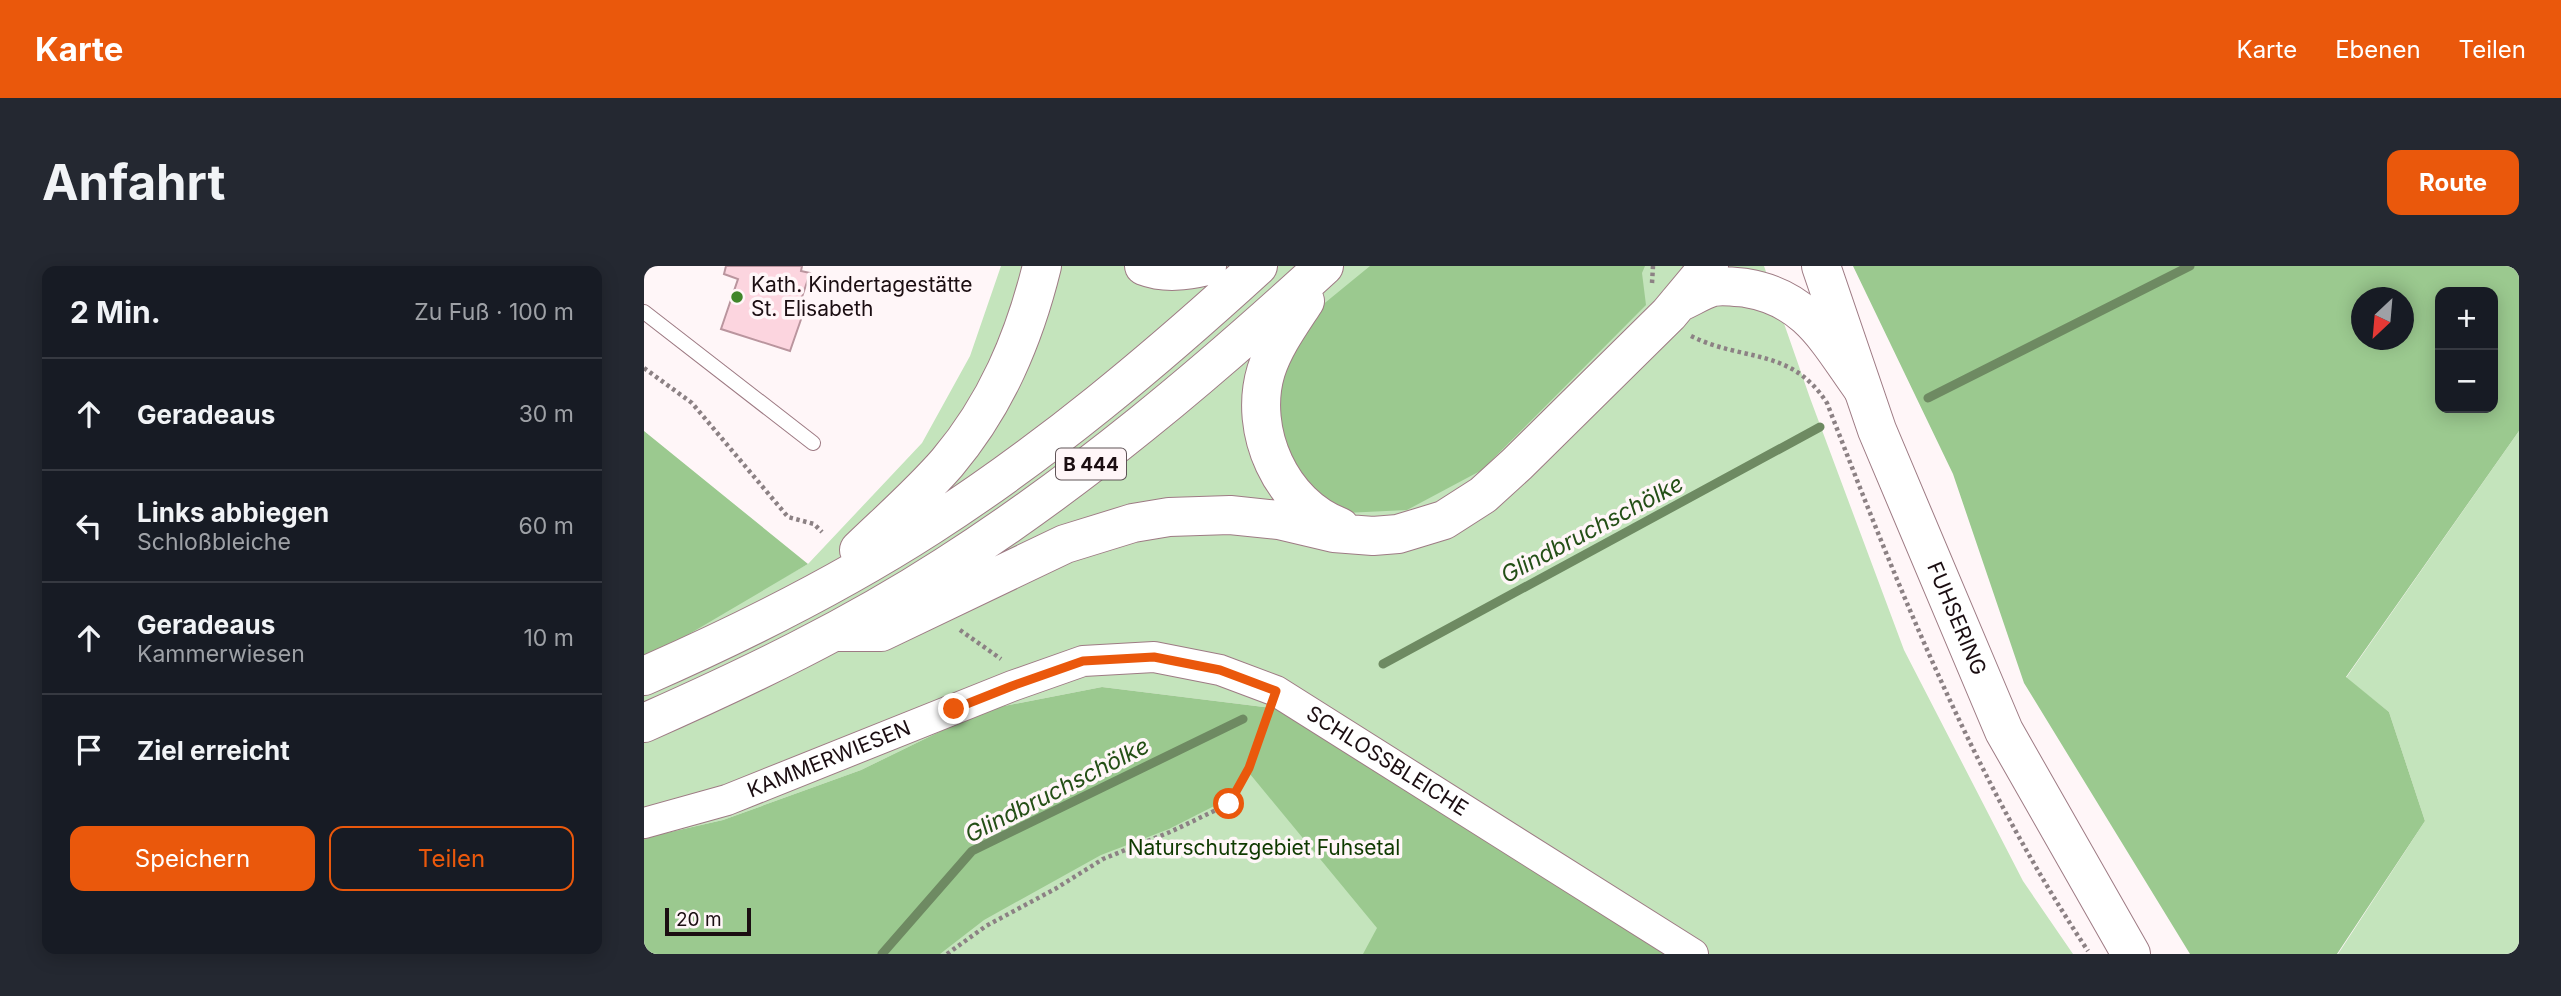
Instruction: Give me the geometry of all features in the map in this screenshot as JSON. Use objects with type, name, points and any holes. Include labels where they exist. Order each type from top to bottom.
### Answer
[{"type":"main road","points":[[815,593],[920,492],[970,433],[992,401],[1020,342],[1042,266]]},
{"type":"main road","points":[[1144,266],[1168,271],[1188,271],[1207,266]]},
{"type":"main road","name":"B 444","points":[[644,676],[718,644],[815,593],[930,526],[1104,400],[1258,266]]},
{"type":"main road","points":[[1325,266],[1273,351],[1265,373],[1261,396],[1266,443],[1287,485],[1301,500],[1334,524],[1373,536]]},
{"type":"main road","name":"B 444","points":[[644,723],[745,679],[835,632],[945,567],[1059,489],[1135,431],[1325,266]]},
{"type":"main road","points":[[835,632],[881,632],[1065,544],[1133,523],[1169,517],[1230,514],[1279,520],[1334,533],[1373,536],[1423,528],[1464,509],[1483,495],[1674,308],[1712,276],[1761,266]]},
{"type":"main road","name":"FUHSERING","points":[[1821,266],[1861,388],[2004,731],[2132,954]]},
{"type":"main road","points":[[1712,276],[1758,290],[1797,308],[1814,321],[1861,388]]},
{"type":"street","name":"SCHLOSSBLEICHE","points":[[1012,686],[1083,661],[1154,657],[1220,670],[1276,691],[1693,954]]},
{"type":"street","name":"KAMMERWIESEN","points":[[644,823],[727,800],[1012,686]]},
{"type":"lane","points":[[644,312],[813,443]]},
{"type":"path","points":[[1653,266],[1652,284],[1655,297],[1674,308],[1684,332],[1694,338],[1740,353],[1778,361],[1816,386],[1827,403],[1926,650],[1981,767],[2037,871],[2090,954]]},
{"type":"path","points":[[644,368],[692,403],[788,517],[814,524],[822,532]]},
{"type":"path","points":[[949,623],[999,657],[1004,663],[1012,686]]},
{"type":"path","points":[[947,954],[986,926],[1055,889],[1103,859],[1229,804],[1249,768],[1276,691]]},
{"type":"green space","points":[[1001,266],[1764,266],[1904,650],[2023,881],[2073,954],[1685,954],[1289,710],[1102,687],[984,710],[861,770],[723,820],[644,838],[644,656],[808,564],[922,443],[970,356]]},
{"type":"green space","points":[[1370,266],[1645,266],[1642,273],[1646,305],[1482,470],[1407,510],[1345,513],[1299,476],[1280,433],[1276,391],[1290,345],[1315,311]]},
{"type":"green space","points":[[1853,266],[2519,266],[2519,431],[2346,677],[2389,712],[2425,821],[2337,954],[2190,954],[2024,683],[1953,474]]},
{"type":"green space","points":[[644,431],[808,564],[667,647],[644,656]]},
{"type":"green space","points":[[2519,431],[2519,954],[2338,954],[2425,821],[2389,712],[2346,678]]},
{"type":"green space","points":[[1102,687],[1289,710],[1685,954],[1363,954],[1377,928],[1250,774],[1226,800],[1169,829],[1101,855],[984,920],[940,954],[644,954],[644,838],[723,820],[861,770],[984,710]]},
{"type":"green space","name":"Naturschutzgebiet Fuhsetal","points":[[1230,745],[1622,954],[644,954]]},
{"type":"building","points":[[726,266],[802,266],[801,271],[810,273],[800,303],[806,305],[790,351],[721,329],[738,279],[724,274]]},
{"type":"waterway","name":"Glindbruchschölke","points":[[1928,398],[2190,266]]},
{"type":"waterway","name":"Glindbruchschölke","points":[[1383,664],[1820,427]]},
{"type":"waterway","name":"Glindbruchschölke","points":[[882,954],[972,851],[1243,719]]},
{"type":"place","name":"Kath. Kindertagestätte St. Elisabeth","points":[[737,297]]},
{"type":"route","points":[[954,709],[1083,661],[1154,657],[1220,670],[1276,691],[1249,768],[1229,804]]}]
